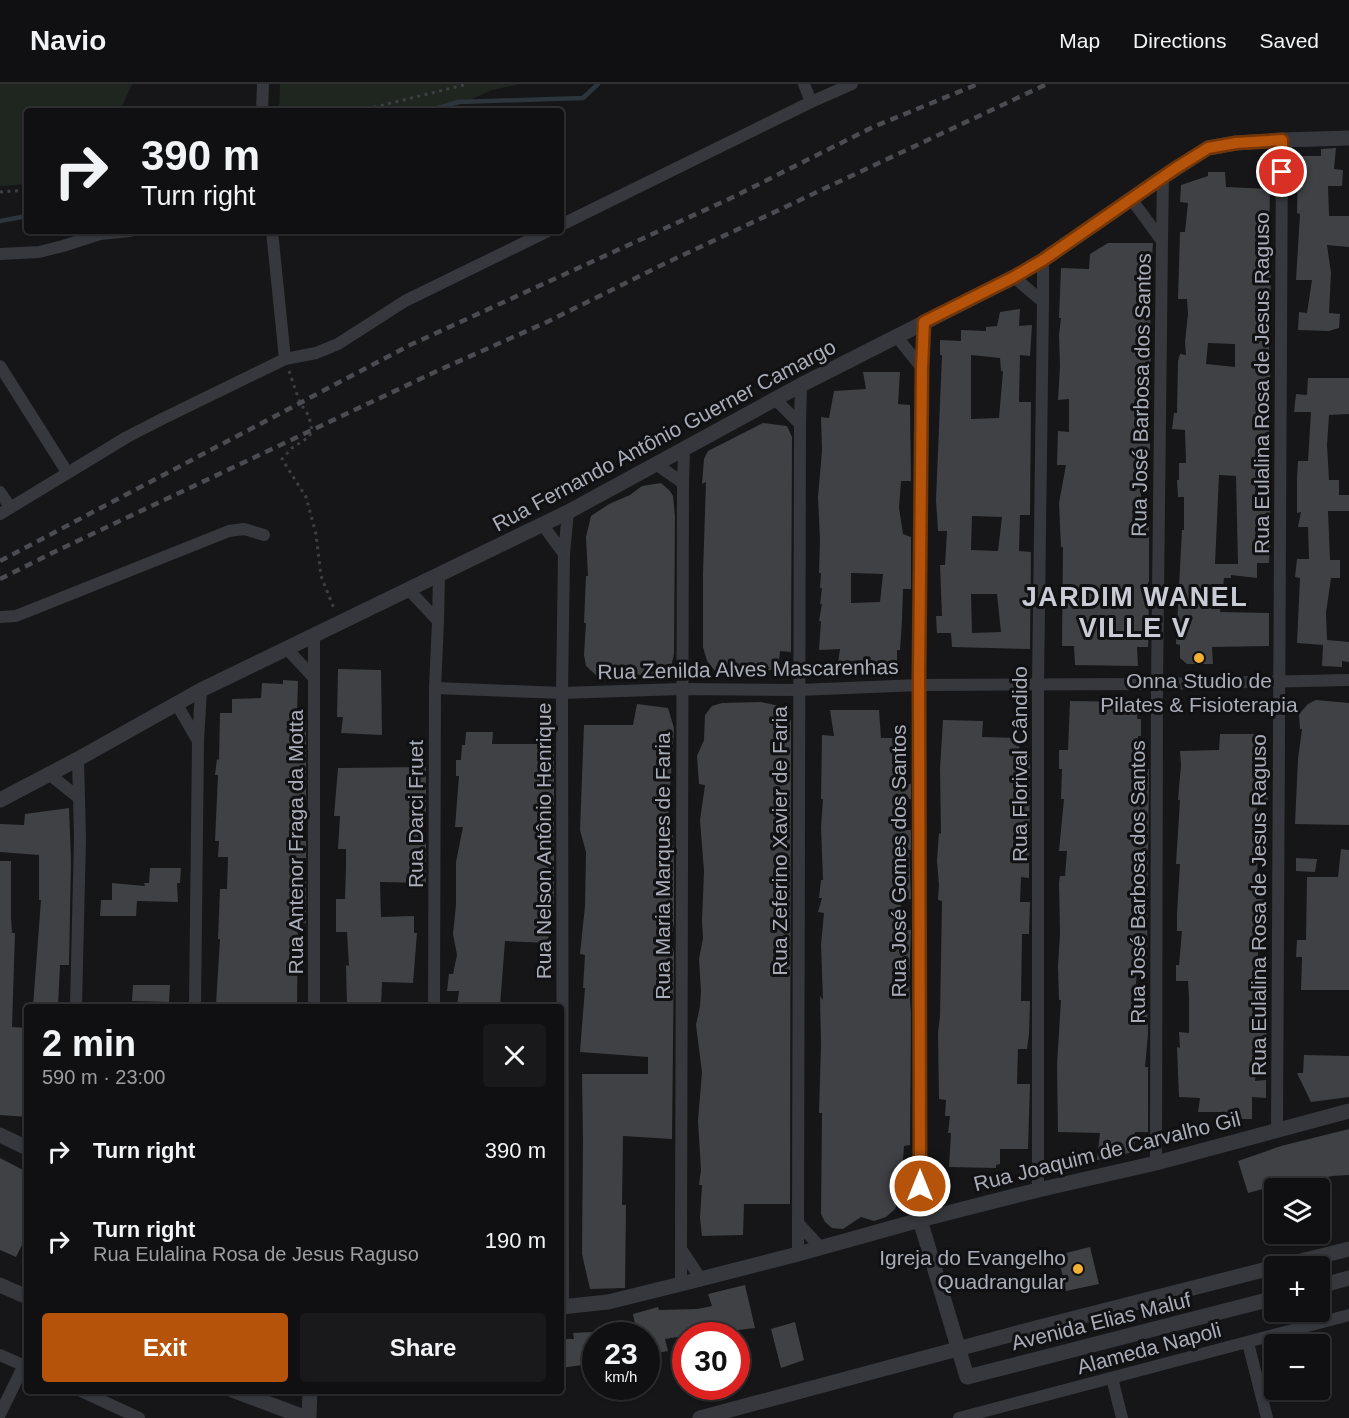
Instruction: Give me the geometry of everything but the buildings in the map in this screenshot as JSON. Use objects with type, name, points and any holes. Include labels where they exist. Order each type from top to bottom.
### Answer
[{"type":"street","points":[[262,84],[262,108]]},
{"type":"street","points":[[804,84],[811,102]]},
{"type":"street","points":[[564,224],[852,84]]},
{"type":"street","name":"Rua Fernando Antônio Guerner Camargo","points":[[0,800],[201,690],[568,512],[801,384],[1014,277],[1043,260],[1208,148],[1236,143],[1349,138]]},
{"type":"street","name":"Rua Eulalina Rosa de Jesus Raguso","points":[[1277,1130],[1282,140]]},
{"type":"street","name":"Rua José Barbosa dos Santos","points":[[1156,1163],[1157,684],[1163,177]]},
{"type":"street","name":"Rua José Barbosa dos Santos","points":[[1132,200],[1162,241]]},
{"type":"street","points":[[0,254],[39,252],[100,234]]},
{"type":"street","points":[[272,234],[285,359]]},
{"type":"street","points":[[0,492],[5,510],[152,424],[285,359],[316,353],[338,344],[405,301],[542,234]]},
{"type":"street","name":"Rua Florival Cândido","points":[[1038,1190],[1038,685],[1043,260]]},
{"type":"street","points":[[1014,277],[1043,302]]},
{"type":"street","name":"Rua José Gomes dos Santos","points":[[924,322],[919,685],[920,1220],[957,1349]]},
{"type":"street","points":[[897,337],[922,368]]},
{"type":"street","points":[[0,366],[67,472]]},
{"type":"street","name":"Rua Zeferino Xavier de Faria","points":[[798,1254],[801,384]]},
{"type":"street","points":[[775,399],[800,424]]},
{"type":"street","name":"Rua Maria Marques de Faria","points":[[681,1284],[681,690],[684,450]]},
{"type":"street","points":[[656,464],[683,483]]},
{"type":"street","name":"Rua Nelson Antônio Henrique","points":[[562,1004],[562,693],[564,555],[568,512]]},
{"type":"street","points":[[542,524],[564,555]]},
{"type":"street","points":[[0,618],[16,615],[229,531],[244,529],[264,535]]},
{"type":"street","name":"Rua Darci Fruet","points":[[434,1004],[435,688],[439,575]]},
{"type":"street","points":[[409,590],[438,621]]},
{"type":"street","name":"Rua Antenor Fraga da Motta","points":[[314,636],[314,1004]]},
{"type":"street","points":[[287,649],[314,678]]},
{"type":"street","name":"Rua Zenilda Alves Mascarenhas","points":[[435,688],[562,693],[799,690],[919,685],[1349,680]]},
{"type":"street","points":[[195,1004],[198,741],[201,690]]},
{"type":"street","points":[[176,703],[198,741]]},
{"type":"street","points":[[76,1004],[80,838],[78,759]]},
{"type":"street","points":[[49,774],[79,798]]},
{"type":"street","name":"Rua Joaquim de Carvalho Gil","points":[[564,1307],[609,1302],[821,1248],[920,1220],[1156,1163],[1349,1112]]},
{"type":"street","points":[[0,1135],[24,1147]]},
{"type":"street","points":[[798,1223],[821,1248]]},
{"type":"street","points":[[681,1248],[701,1279]]},
{"type":"street","points":[[1321,1256],[1349,1249]]},
{"type":"street","name":"Avenida Elias Maluf","points":[[700,1418],[957,1349],[1264,1271]]},
{"type":"street","points":[[1330,1283],[1349,1278]]},
{"type":"street","points":[[0,1285],[24,1296]]},
{"type":"street","name":"Avenida Elias Maluf","points":[[957,1349],[967,1377],[1264,1301]]},
{"type":"street","name":"Alameda Napoli","points":[[959,1418],[976,1416],[1346,1317]]},
{"type":"street","points":[[1248,1343],[1267,1418]]},
{"type":"street","points":[[0,1355],[24,1366]]},
{"type":"street","points":[[0,1414],[24,1368]]},
{"type":"street","points":[[1112,1378],[1122,1418]]},
{"type":"street","points":[[88,1394],[139,1418]]},
{"type":"street","points":[[243,1394],[308,1418],[310,1394]]},
{"type":"path","points":[[371,108],[468,84]]},
{"type":"path","points":[[0,192],[24,190]]},
{"type":"path","points":[[285,359],[300,403],[309,416],[312,431],[309,437],[292,448],[282,459],[306,497],[316,534],[321,576],[339,624]]},
{"type":"shaded area","points":[[0,84],[132,84],[121,108],[24,108],[24,184],[0,186]]},
{"type":"shaded area","points":[[280,84],[520,84],[492,90],[452,108],[279,108]]},
{"type":"waterway","points":[[438,108],[458,102],[583,98],[598,84]]},
{"type":"waterway","points":[[0,221],[24,217]]},
{"type":"railway","points":[[0,561],[410,345],[729,199],[873,127],[978,84]]},
{"type":"railway","points":[[0,579],[1047,84]]},
{"type":"place","name":"Onna Studio de Pilates & Fisioterapia","points":[[1199,658]]},
{"type":"place","name":"Igreja do Evangelho Quadrangular","points":[[1078,1269]]},
{"type":"district","name":"JARDIM WANEL VILLE V","points":[[1135,612]]},
{"type":"route","points":[[920,1186],[919,675],[924,322],[1043,260],[1208,148],[1236,143],[1282,140],[1282,172]]}]
